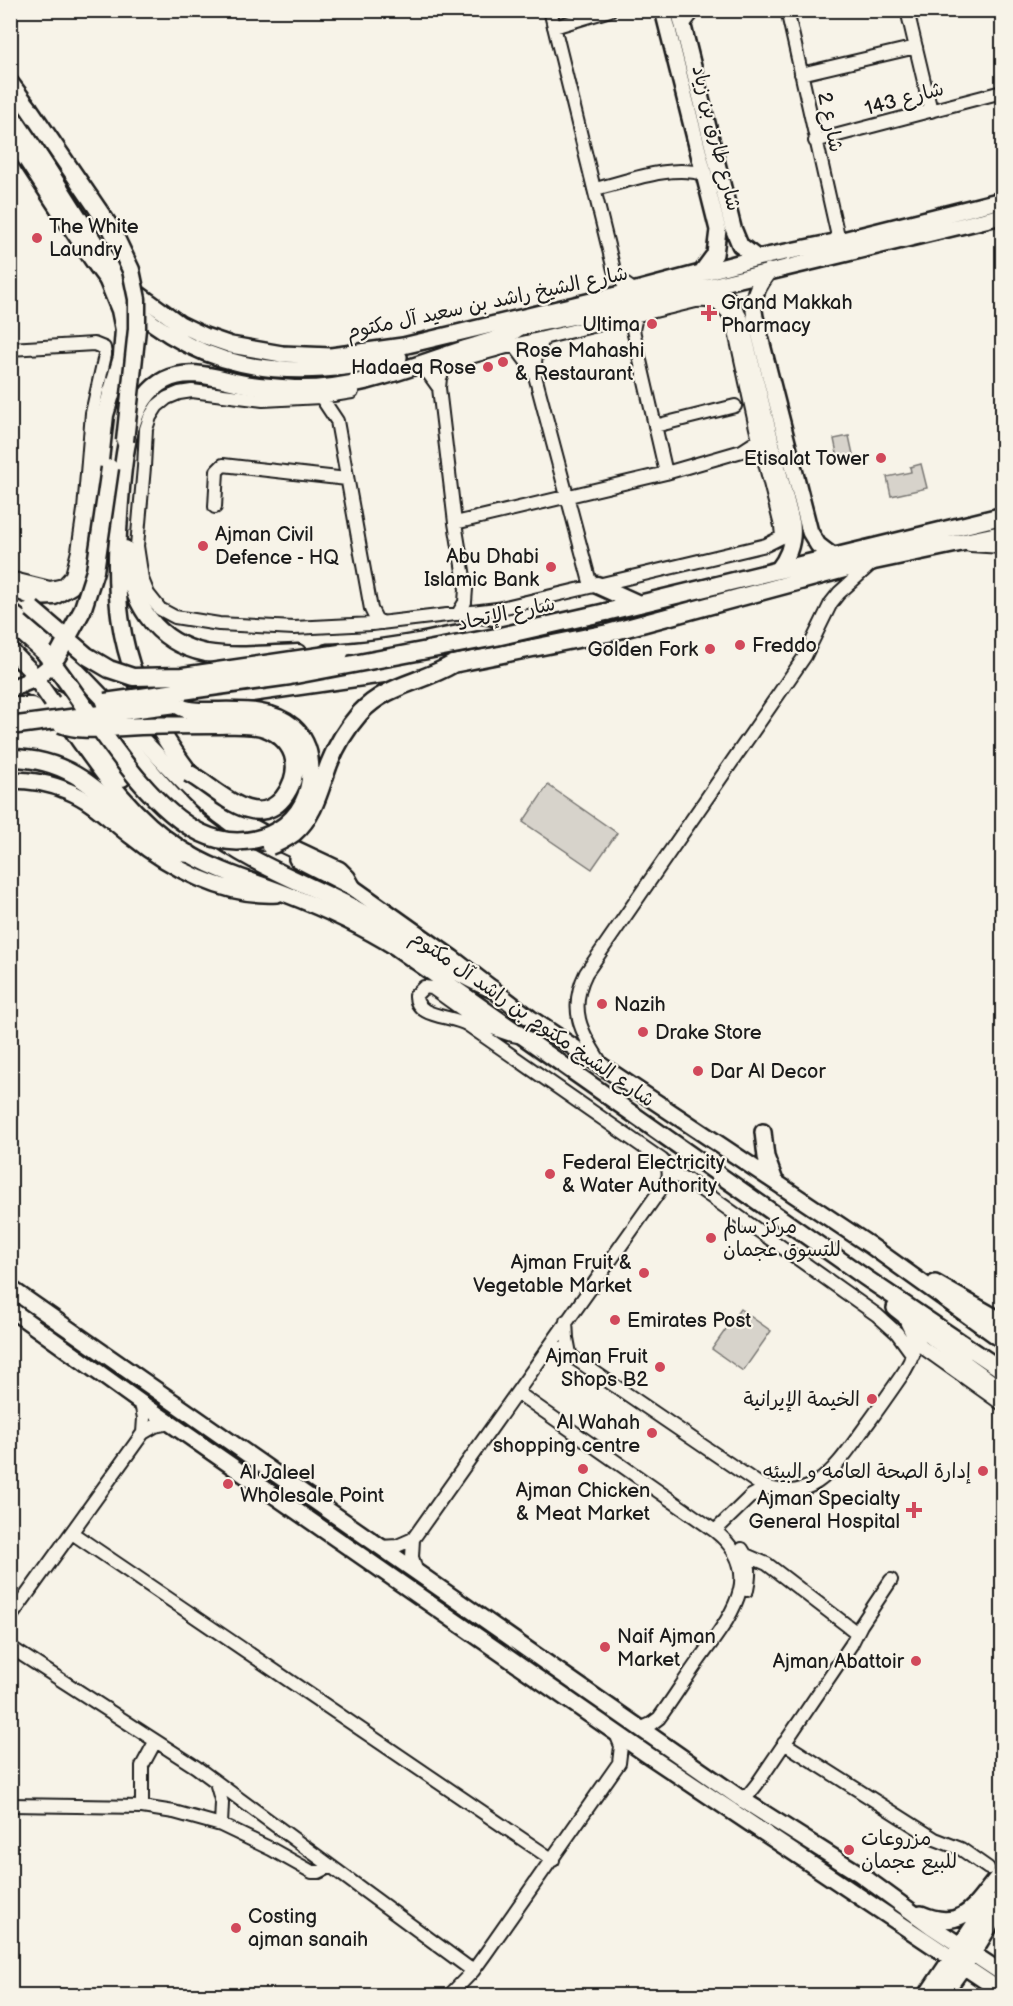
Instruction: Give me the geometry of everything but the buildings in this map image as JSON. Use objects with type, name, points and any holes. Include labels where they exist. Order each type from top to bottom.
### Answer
[{"type":"highway","points":[[10,83],[94,201],[120,243],[131,270],[137,299],[137,328],[121,482],[116,574],[118,609],[127,658],[137,687],[150,713],[188,773],[217,802],[248,825],[339,870],[352,887]]},
{"type":"highway","points":[[10,587],[34,597],[49,597],[66,590],[81,573],[91,541],[98,468],[124,339],[123,320],[108,281]]},
{"type":"highway","points":[[125,441],[148,393],[158,384],[178,375],[198,375],[252,385],[293,389],[343,390],[421,368],[500,339],[518,328]]},
{"type":"highway","points":[[12,679],[32,669],[61,648],[82,611],[95,571],[98,468]]},
{"type":"highway","points":[[121,482],[127,570],[136,599],[161,631],[191,648],[227,655],[340,653]]},
{"type":"highway","name":"شارع الإتحاد","points":[[10,726],[50,711],[290,676],[496,637],[835,558],[1002,516]]},
{"type":"highway","name":"شارع الإتحاد","points":[[10,714],[176,704],[453,664],[608,633],[874,561],[1002,534]]},
{"type":"highway","points":[[594,586],[639,604]]},
{"type":"highway","points":[[10,592],[87,656],[109,669],[133,677],[183,676],[403,644],[467,632],[479,632],[496,637]]},
{"type":"highway","points":[[10,622],[44,652],[138,778],[159,802],[185,823],[216,839],[248,842],[262,838],[291,820],[305,799],[311,770],[306,742],[293,727],[282,719],[268,714],[190,711],[176,704]]},
{"type":"highway","points":[[10,706],[31,706],[50,711],[83,727],[122,778],[158,816],[191,839],[229,853],[248,852],[266,848],[293,834],[310,814],[338,746],[362,711],[377,698],[395,688],[434,675],[453,664]]},
{"type":"highway","points":[[12,679],[107,725],[120,737],[164,790],[189,814],[242,854],[359,911],[461,975],[492,989]]},
{"type":"highway","points":[[50,711],[66,726],[89,729],[165,724],[256,726],[282,738],[290,748],[294,760],[294,776],[285,796],[275,806],[257,810],[245,809],[234,804],[188,773]]},
{"type":"highway","points":[[10,758],[47,763],[70,771],[90,783],[160,846],[174,852],[189,854]]},
{"type":"main road","name":"شارع طارق بن زياد","points":[[663,11],[704,174],[717,192],[736,237],[746,251],[757,258]]},
{"type":"main road","name":"شارع طارق بن زياد","points":[[681,18],[717,192],[718,238],[714,254],[702,280]]},
{"type":"main road","name":"شارع الشيخ راشد بن سعيد آل مكتوم","points":[[10,109],[95,243],[116,271],[136,292],[180,324],[231,345],[282,354],[331,356],[355,354],[403,346],[607,297],[637,303]]},
{"type":"main road","name":"شارع الشيخ راشد بن سعيد آل مكتوم","points":[[10,135],[92,260],[108,281],[145,317],[179,341],[223,359],[266,368],[296,371],[348,367],[637,303],[757,258],[839,241],[1002,200]]},
{"type":"main road","name":"شارع الشيخ راشد بن سعيد آل مكتوم","points":[[702,280],[769,271],[1002,216]]},
{"type":"main road","points":[[769,271],[756,289],[749,326],[764,411],[781,478],[795,507],[813,539],[835,558]]},
{"type":"main road","points":[[702,280],[729,300],[749,326],[795,507],[792,544],[786,560],[778,570]]},
{"type":"main road","points":[[758,434],[764,411]]},
{"type":"main road","points":[[764,459],[781,478]]},
{"type":"main road","name":"شارع الشيخ مكتوم بن راشد آل مكتوم","points":[[10,610],[66,658],[187,786],[231,825],[352,887],[452,958],[530,1018],[775,1181],[1002,1340]]},
{"type":"main road","name":"شارع الشيخ مكتوم بن راشد آل مكتوم","points":[[10,650],[29,669],[50,711],[126,801],[158,833],[212,866],[341,916],[369,930],[426,966],[866,1278],[1002,1370]]},
{"type":"main road","points":[[10,780],[49,784],[81,797],[145,847],[200,878],[260,895],[286,894]]},
{"type":"main road","points":[[763,1132],[766,1157],[775,1181]]},
{"type":"main road","points":[[905,1270],[945,1288],[1002,1321]]},
{"type":"main road","points":[[866,1278],[903,1314],[1002,1390]]},
{"type":"main road","points":[[10,1288],[740,1798],[876,1885],[1001,1972]]},
{"type":"main road","points":[[10,1309],[141,1403],[645,1753],[1002,1992]]},
{"type":"main road","points":[[187,1435],[192,1431],[202,1432],[251,1464],[272,1472]]},
{"type":"main road","points":[[876,1885],[923,1915],[938,1919],[952,1918],[967,1913],[978,1904],[995,1870]]},
{"type":"main road","points":[[937,1991],[966,1949],[1002,1881]]},
{"type":"main road","points":[[966,1949],[991,1924],[1002,1906]]},
{"type":"main road","points":[[991,1924],[988,1945],[1001,1972]]},
{"type":"main road","points":[[910,1932],[934,1960],[937,1991]]},
{"type":"main road","points":[[937,1991],[969,1979],[984,1981]]},
{"type":"street","points":[[550,10],[614,270],[612,287],[607,297]]},
{"type":"street","points":[[554,27],[610,10]]},
{"type":"street","points":[[681,18],[695,10]]},
{"type":"street","name":"شارع 2","points":[[787,10],[839,241]]},
{"type":"street","points":[[907,10],[931,111]]},
{"type":"street","points":[[801,74],[916,47]]},
{"type":"street","name":"شارع 143","points":[[815,141],[1002,92]]},
{"type":"street","points":[[675,170],[688,162],[698,149]]},
{"type":"street","points":[[595,189],[675,170],[704,174]]},
{"type":"street","points":[[614,270],[637,303],[633,330],[666,473]]},
{"type":"street","points":[[421,368],[446,364],[611,322],[637,303],[704,300],[721,305],[727,311],[734,327],[782,537]]},
{"type":"street","points":[[593,313],[601,319],[623,324],[633,330]]},
{"type":"street","points":[[544,339],[536,354],[534,372],[566,497],[594,586]]},
{"type":"street","points":[[10,349],[94,344],[104,348],[105,359],[92,414],[98,468],[74,571],[63,585],[50,588],[10,578]]},
{"type":"street","points":[[514,345],[534,372]]},
{"type":"street","points":[[446,364],[439,388],[466,589],[465,602],[458,614]]},
{"type":"street","points":[[421,368],[439,388]]},
{"type":"street","points":[[382,623],[376,619],[371,609],[337,421],[343,390],[321,397],[263,400],[192,391],[167,398],[157,406],[146,429],[136,546],[138,564],[148,594],[160,609],[175,617],[210,623],[294,627],[359,625],[382,623],[484,611],[766,545],[782,537],[792,524]]},
{"type":"street","points":[[321,397],[337,421]]},
{"type":"street","points":[[655,426],[735,406]]},
{"type":"street","points":[[456,523],[666,473],[742,451],[758,434]]},
{"type":"street","points":[[742,451],[764,459]]},
{"type":"street","points":[[214,507],[217,471],[223,465],[347,479]]},
{"type":"street","points":[[957,545],[1002,547]]},
{"type":"street","points":[[601,1064],[585,1038],[578,1015],[579,991],[586,973],[805,656],[831,603],[874,561]]},
{"type":"street","points":[[466,589],[484,611]]},
{"type":"street","points":[[359,625],[371,609]]},
{"type":"street","points":[[525,1038],[507,1035],[494,1029],[432,988],[424,987],[416,995],[417,1003],[423,1011],[456,1019],[468,1025],[662,1160],[667,1166],[668,1179]]},
{"type":"street","points":[[380,1547],[397,1546],[413,1539],[668,1179],[675,1176],[686,1179],[877,1315],[897,1333],[913,1355]]},
{"type":"street","points":[[903,1314],[916,1341],[1002,1404]]},
{"type":"street","points":[[566,1322],[570,1354]]},
{"type":"street","points":[[552,1343],[759,1484],[781,1491],[810,1486],[828,1474],[840,1462],[904,1372],[913,1355],[916,1341]]},
{"type":"street","points":[[518,1393],[718,1533],[734,1540],[746,1555],[762,1561],[857,1633]]},
{"type":"street","points":[[141,1403],[144,1418],[143,1433]]},
{"type":"street","points":[[10,1618],[143,1433],[155,1426],[170,1423]]},
{"type":"street","points":[[718,1533],[751,1496],[766,1488]]},
{"type":"street","points":[[72,1533],[553,1860]]},
{"type":"street","points":[[640,1728],[651,1724],[662,1713],[744,1597],[749,1580],[745,1570],[735,1553],[718,1533]]},
{"type":"street","points":[[413,1539],[412,1557],[417,1573]]},
{"type":"street","points":[[745,1570],[746,1555]]},
{"type":"street","points":[[745,1570],[777,1573]]},
{"type":"street","points":[[740,1798],[749,1794],[754,1788],[851,1645],[891,1580]]},
{"type":"street","points":[[10,1647],[216,1782],[473,1971]]},
{"type":"street","points":[[662,1713],[661,1729],[664,1745]]},
{"type":"street","points":[[448,1995],[473,1971],[553,1860],[618,1762],[621,1746],[615,1731]]},
{"type":"street","points":[[142,1807],[142,1766],[155,1742]]},
{"type":"street","points":[[784,1743],[935,1839],[962,1849],[995,1870]]},
{"type":"street","points":[[618,1762],[645,1753]]},
{"type":"street","points":[[216,1782],[222,1803],[221,1825]]},
{"type":"street","points":[[10,1805],[142,1807],[174,1812],[221,1825],[271,1849],[309,1871],[320,1872],[330,1866]]},
{"type":"shaded area","points":[[849,436],[854,459],[839,463],[834,439]]},
{"type":"shaded area","points":[[921,464],[927,488],[891,496],[887,477],[911,472],[910,467]]},
{"type":"shaded area","points":[[548,785],[617,833],[592,869],[523,822]]},
{"type":"shaded area","points":[[740,1309],[771,1331],[743,1371],[712,1349]]},
{"type":"place","name":"The White Laundry","points":[[37,238]]},
{"type":"place","name":"Grand Makkah Pharmacy","points":[[709,313]]},
{"type":"place","name":"Ultima","points":[[652,324]]},
{"type":"place","name":"Rose Mahashi & Restaurant","points":[[503,362]]},
{"type":"place","name":"Hadaeq Rose","points":[[488,367]]},
{"type":"place","name":"Etisalat Tower","points":[[881,458]]},
{"type":"place","name":"Ajman Civil Defence - HQ","points":[[203,546]]},
{"type":"place","name":"Abu Dhabi Islamic Bank","points":[[551,567]]},
{"type":"place","name":"Freddo","points":[[740,645]]},
{"type":"place","name":"Golden Fork","points":[[710,649]]},
{"type":"place","name":"Nazih","points":[[602,1004]]},
{"type":"place","name":"Drake Store","points":[[643,1032]]},
{"type":"place","name":"Dar Al Decor","points":[[698,1071]]},
{"type":"place","name":"Federal Electricity & Water Authority","points":[[550,1174]]},
{"type":"place","name":"مركز سالم للتسوق عجمان","points":[[711,1238]]},
{"type":"place","name":"Ajman Fruit & Vegetable Market","points":[[644,1273]]},
{"type":"place","name":"Emirates Post","points":[[615,1320]]},
{"type":"place","name":"Ajman Fruit Shops B2","points":[[660,1367]]},
{"type":"place","name":"الخيمة الإيرانية","points":[[872,1399]]},
{"type":"place","name":"Al Wahah shopping centre","points":[[652,1433]]},
{"type":"place","name":"Ajman Chicken & Meat Market","points":[[583,1469]]},
{"type":"place","name":"إدارة الصحة العامه و البيئه","points":[[983,1471]]},
{"type":"place","name":"Al Jaleel Wholesale Point","points":[[228,1484]]},
{"type":"place","name":"Ajman Specialty General Hospital","points":[[914,1510]]},
{"type":"place","name":"Naif Ajman Market","points":[[605,1647]]},
{"type":"place","name":"Ajman Abattoir","points":[[916,1661]]},
{"type":"place","name":"مزروعات للبيع عجمان","points":[[849,1850]]},
{"type":"place","name":"Costing ajman sanaih","points":[[236,1928]]}]
